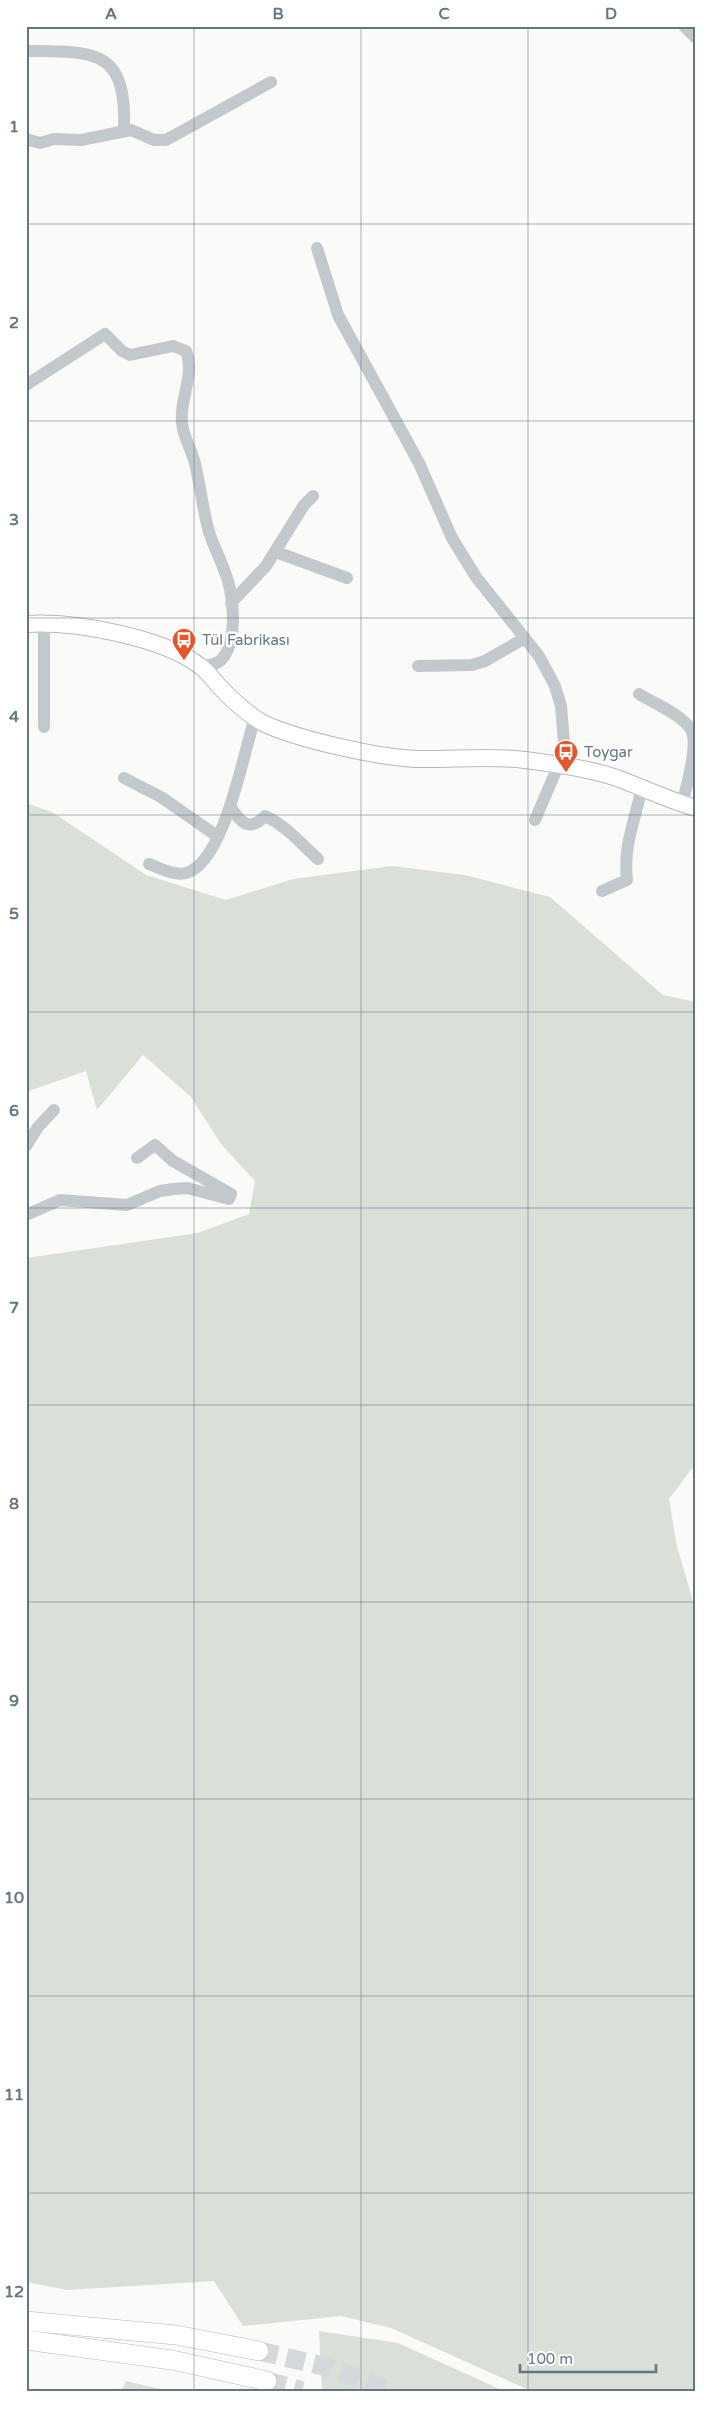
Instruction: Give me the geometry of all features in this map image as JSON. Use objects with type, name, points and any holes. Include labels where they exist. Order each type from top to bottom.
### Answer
[{"type":"highway","points":[[26,2321],[176,2335],[259,2351]]},
{"type":"highway","points":[[26,2340],[172,2360],[267,2381]]},
{"type":"main road","points":[[26,624],[78,625],[119,634],[175,651],[201,666],[224,691],[256,718],[266,724],[313,739],[353,749],[414,759],[522,760],[563,766],[613,777],[689,806]]},
{"type":"street","points":[[684,26],[696,38]]},
{"type":"street","points":[[26,50],[62,51],[98,56],[108,62],[119,82],[125,102],[124,131]]},
{"type":"street","points":[[26,139],[40,142],[54,139],[81,140],[130,130],[154,140],[166,140],[271,82]]},
{"type":"street","points":[[317,248],[338,315],[419,463],[452,538],[476,577],[539,656],[555,686],[561,706],[563,766],[535,820]]},
{"type":"street","points":[[26,385],[105,334],[122,351],[130,355],[173,346],[186,351],[191,363],[182,409],[183,428],[196,468],[200,497],[210,534],[230,589],[233,618],[227,651],[221,660],[213,665],[201,666]]},
{"type":"street","points":[[231,603],[240,596],[276,552],[304,505],[313,496]]},
{"type":"street","points":[[276,552],[347,578]]},
{"type":"street","points":[[44,623],[44,727]]},
{"type":"street","points":[[418,666],[472,665],[485,661],[525,638]]},
{"type":"street","points":[[639,694],[678,718],[691,729],[693,734],[689,806]]},
{"type":"street","points":[[149,864],[173,873],[185,873],[209,855],[230,806],[248,739],[256,718]]},
{"type":"street","points":[[124,778],[161,797],[218,836]]},
{"type":"street","points":[[602,892],[627,880],[625,858],[628,837],[642,787]]},
{"type":"street","points":[[230,806],[243,823],[254,824],[265,816],[272,819],[291,831],[318,859]]},
{"type":"street","points":[[26,1146],[38,1126],[54,1110]]},
{"type":"street","points":[[26,1215],[60,1200],[127,1205],[160,1191],[174,1189],[187,1188],[229,1199],[231,1194],[173,1161],[155,1145],[137,1158]]},
{"type":"shaded area","points":[[26,803],[52,812],[146,875],[226,900],[293,879],[392,866],[465,875],[550,897],[663,995],[696,1002],[696,1463],[669,1499],[677,1547],[696,1611],[696,2391],[531,2391],[391,2328],[341,2316],[243,2326],[214,2281],[67,2290],[26,2282],[26,1258],[198,1233],[249,1214],[255,1181],[221,1144],[191,1097],[143,1055],[97,1110],[86,1071],[26,1092]]},
{"type":"shaded area","points":[[319,2331],[398,2343],[504,2391],[322,2391]]},
{"type":"shaded area","points":[[126,2381],[169,2391],[121,2391]]},
{"type":"tunnel","points":[[259,2351],[323,2366],[392,2391]]},
{"type":"tunnel","points":[[267,2381],[302,2391]]},
{"type":"place","name":"Tül Fabrikası","points":[[184,661]]},
{"type":"place","name":"Toygar","points":[[566,773]]}]
